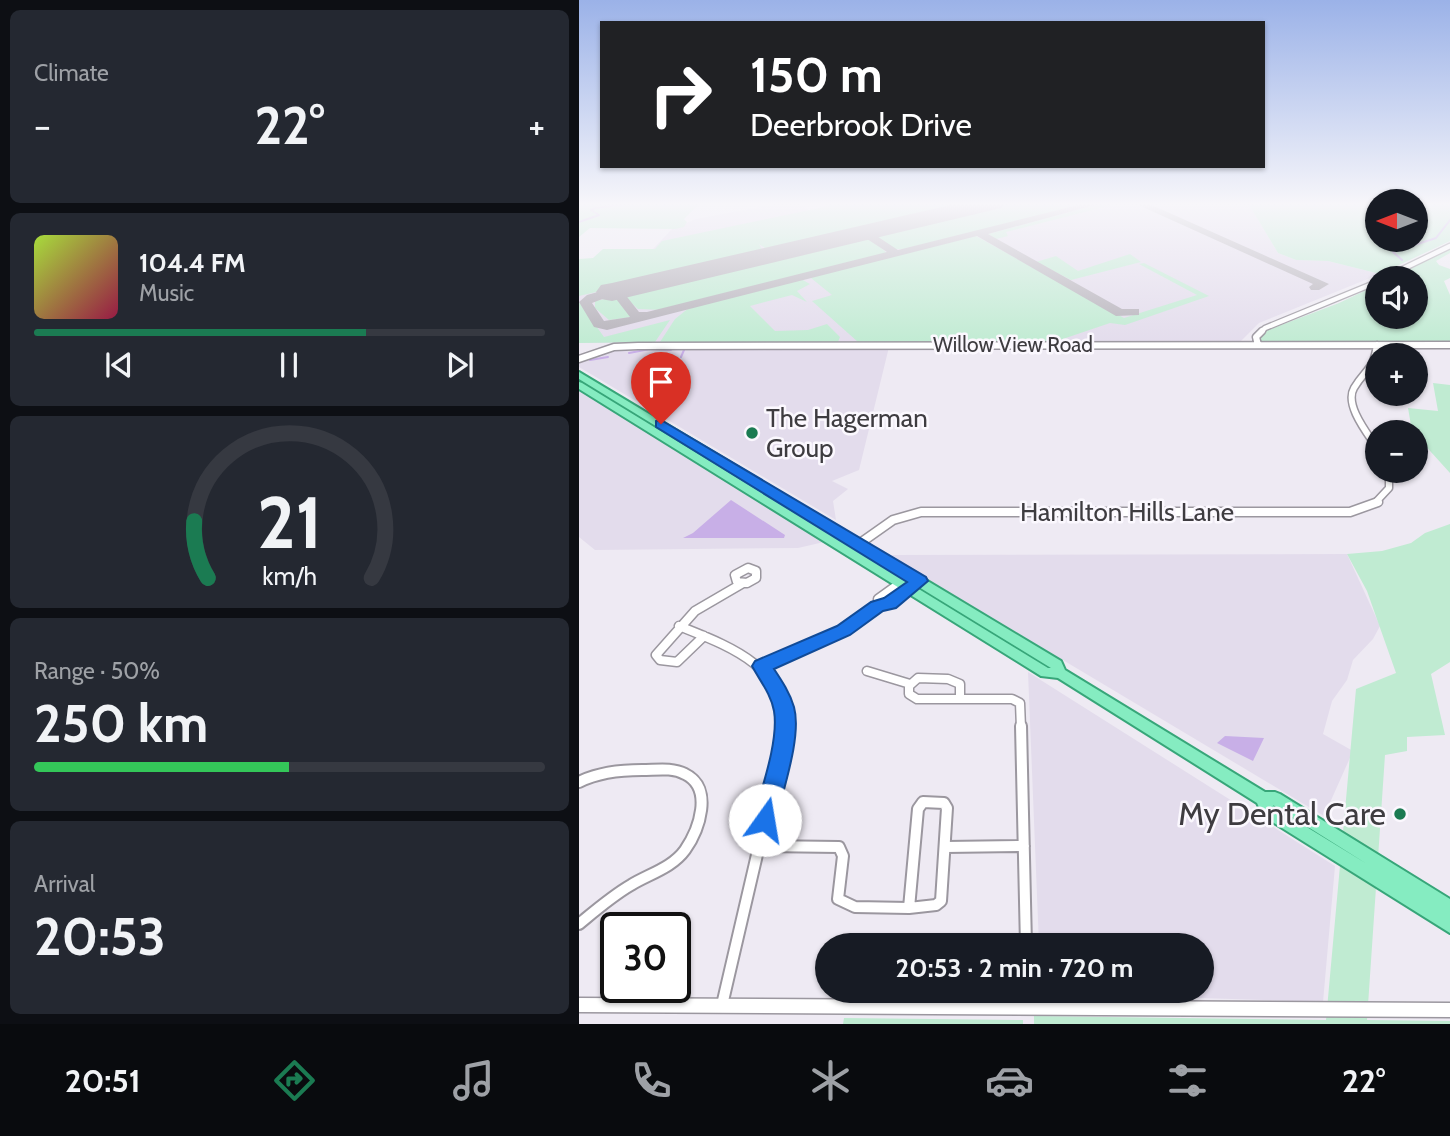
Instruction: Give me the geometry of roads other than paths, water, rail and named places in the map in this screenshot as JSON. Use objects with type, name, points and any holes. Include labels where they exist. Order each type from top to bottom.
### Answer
[{"type":"main road","points":[[579,375],[910,582],[1056,664],[1060,673],[1263,800],[1268,811],[1450,925]]},
{"type":"main road","points":[[579,385],[853,547]]},
{"type":"main road","points":[[1263,800],[1275,798],[1450,908]]},
{"type":"street","points":[[1409,266],[1440,251]]},
{"type":"street","points":[[1258,345],[1257,335],[1265,328],[1365,288]]},
{"type":"street","name":"Willow View Road","points":[[579,359],[610,348],[625,346],[1365,345]]},
{"type":"street","name":"Willow View Road","points":[[1428,345],[1450,345]]},
{"type":"street","points":[[1365,375],[1351,395],[1356,412],[1365,427]]},
{"type":"street","name":"Hamilton Hills Lane","points":[[853,547],[893,520],[929,511],[1350,512],[1370,506],[1386,496],[1391,488],[1390,483]]},
{"type":"street","points":[[762,666],[843,631],[878,606],[890,603],[910,582]]},
{"type":"street","points":[[704,636],[677,662],[660,660],[655,655],[695,611],[743,583]]},
{"type":"street","points":[[679,626],[742,653],[762,666],[778,691],[784,709],[786,727],[722,1005]]},
{"type":"street","points":[[867,671],[910,684]]},
{"type":"street","points":[[960,699],[960,684],[952,680],[918,678],[910,684],[909,694],[917,699],[960,699],[1012,699],[1021,703],[1026,933]]},
{"type":"street","points":[[579,782],[607,771],[674,771],[689,775],[695,780],[702,798],[701,813],[686,848],[669,866],[627,887],[579,923]]},
{"type":"street","points":[[759,846],[839,847],[843,856],[837,893],[841,904],[849,907],[909,908],[939,903],[946,847],[947,808],[944,803],[923,802],[918,809],[909,908]]},
{"type":"street","points":[[946,847],[1024,846]]},
{"type":"street","points":[[1027,1003],[1027,1008]]},
{"type":"street","points":[[579,1005],[1450,1010]]},
{"type":"waterway","points":[[1397,251],[1393,252],[1402,260]]},
{"type":"waterway","points":[[629,353],[650,349]]},
{"type":"waterway","points":[[654,349],[671,350]]},
{"type":"waterway","points":[[681,357],[684,350]]},
{"type":"waterway","points":[[590,360],[608,357]]},
{"type":"place","name":"The Hagerman Group","points":[[752,433]]},
{"type":"place","name":"My Dental Care","points":[[1400,814]]}]
